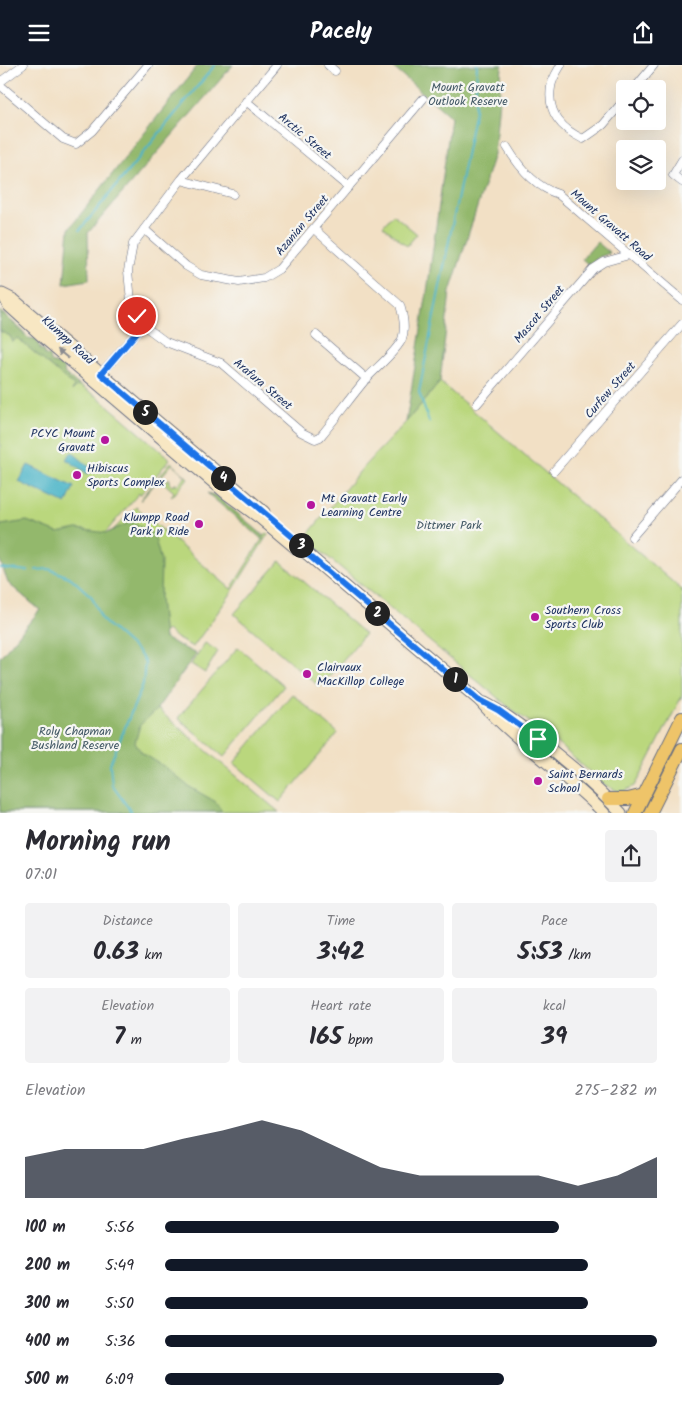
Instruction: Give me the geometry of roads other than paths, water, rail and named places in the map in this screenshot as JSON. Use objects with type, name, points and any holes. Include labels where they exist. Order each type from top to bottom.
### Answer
[{"type":"main road","name":"Klumpp Road","points":[[1,296],[9,306],[98,378],[227,494],[260,518],[297,549],[306,553],[479,700],[493,716],[580,789],[604,813]]},
{"type":"main road","name":"Klumpp Road","points":[[479,700],[498,710],[535,737],[572,767],[621,813]]},
{"type":"main road","points":[[635,813],[682,719]]},
{"type":"main road","points":[[650,813],[682,749]]},
{"type":"main road","points":[[608,799],[628,799],[644,795]]},
{"type":"street","points":[[22,65],[0,84],[63,139],[76,144],[92,131],[148,65]]},
{"type":"street","name":"Arafura Street","points":[[277,65],[181,181],[133,244],[128,271],[131,301],[143,325],[166,342],[221,363],[301,432],[315,439],[320,437],[402,339],[404,323],[400,305],[314,229]]},
{"type":"street","points":[[328,65],[335,71]]},
{"type":"street","points":[[560,65],[551,85],[551,106],[556,119],[571,133],[583,139],[602,125],[616,109]]},
{"type":"street","points":[[642,80],[654,65]]},
{"type":"street","name":"Azanian Street","points":[[144,229],[186,266],[200,275],[238,282],[264,278],[280,269],[423,99]]},
{"type":"street","name":"Arctic Street","points":[[246,101],[349,187]]},
{"type":"street","name":"Mount Gravatt Road","points":[[507,147],[527,175],[548,191],[558,194],[682,300]]},
{"type":"street","points":[[682,160],[674,175],[682,182]]},
{"type":"street","points":[[181,181],[233,194]]},
{"type":"street","name":"Mascot Street","points":[[477,404],[593,269],[604,261],[629,255]]},
{"type":"street","name":"Curfew Street","points":[[554,471],[682,324]]},
{"type":"street","points":[[98,378],[143,325]]},
{"type":"street","points":[[316,335],[367,379]]},
{"type":"street","points":[[632,537],[682,479]]},
{"type":"water","points":[[72,452],[92,469],[88,474],[66,459]]},
{"type":"water","points":[[28,465],[74,487],[66,504],[19,482]]},
{"type":"waterway","points":[[80,230],[215,65]]},
{"type":"waterway","points":[[429,422],[419,392],[475,110],[477,65]]},
{"type":"waterway","points":[[0,568],[28,571]]},
{"type":"waterway","points":[[36,570],[49,569],[71,578],[92,597],[102,620],[139,653],[145,662],[143,684],[110,764],[112,785],[132,813]]},
{"type":"place","name":"PCYC Mount Gravatt","points":[[105,440]]},
{"type":"place","name":"Hibiscus Sports Complex","points":[[77,475]]},
{"type":"place","name":"Mt Gravatt Early Learning Centre","points":[[311,505]]},
{"type":"place","name":"Klumpp Road Park n Ride","points":[[199,524]]},
{"type":"place","name":"Southern Cross Sports Club","points":[[535,617]]},
{"type":"place","name":"Clairvaux MacKillop College","points":[[307,674]]},
{"type":"place","name":"Saint Bernards School","points":[[538,781]]},
{"type":"park label","name":"Mount Gravatt Outlook Reserve","points":[[468,94]]},
{"type":"park label","name":"Dittmer Park","points":[[449,525]]},
{"type":"park label","name":"Roly Chapman Bushland Reserve","points":[[75,738]]}]
